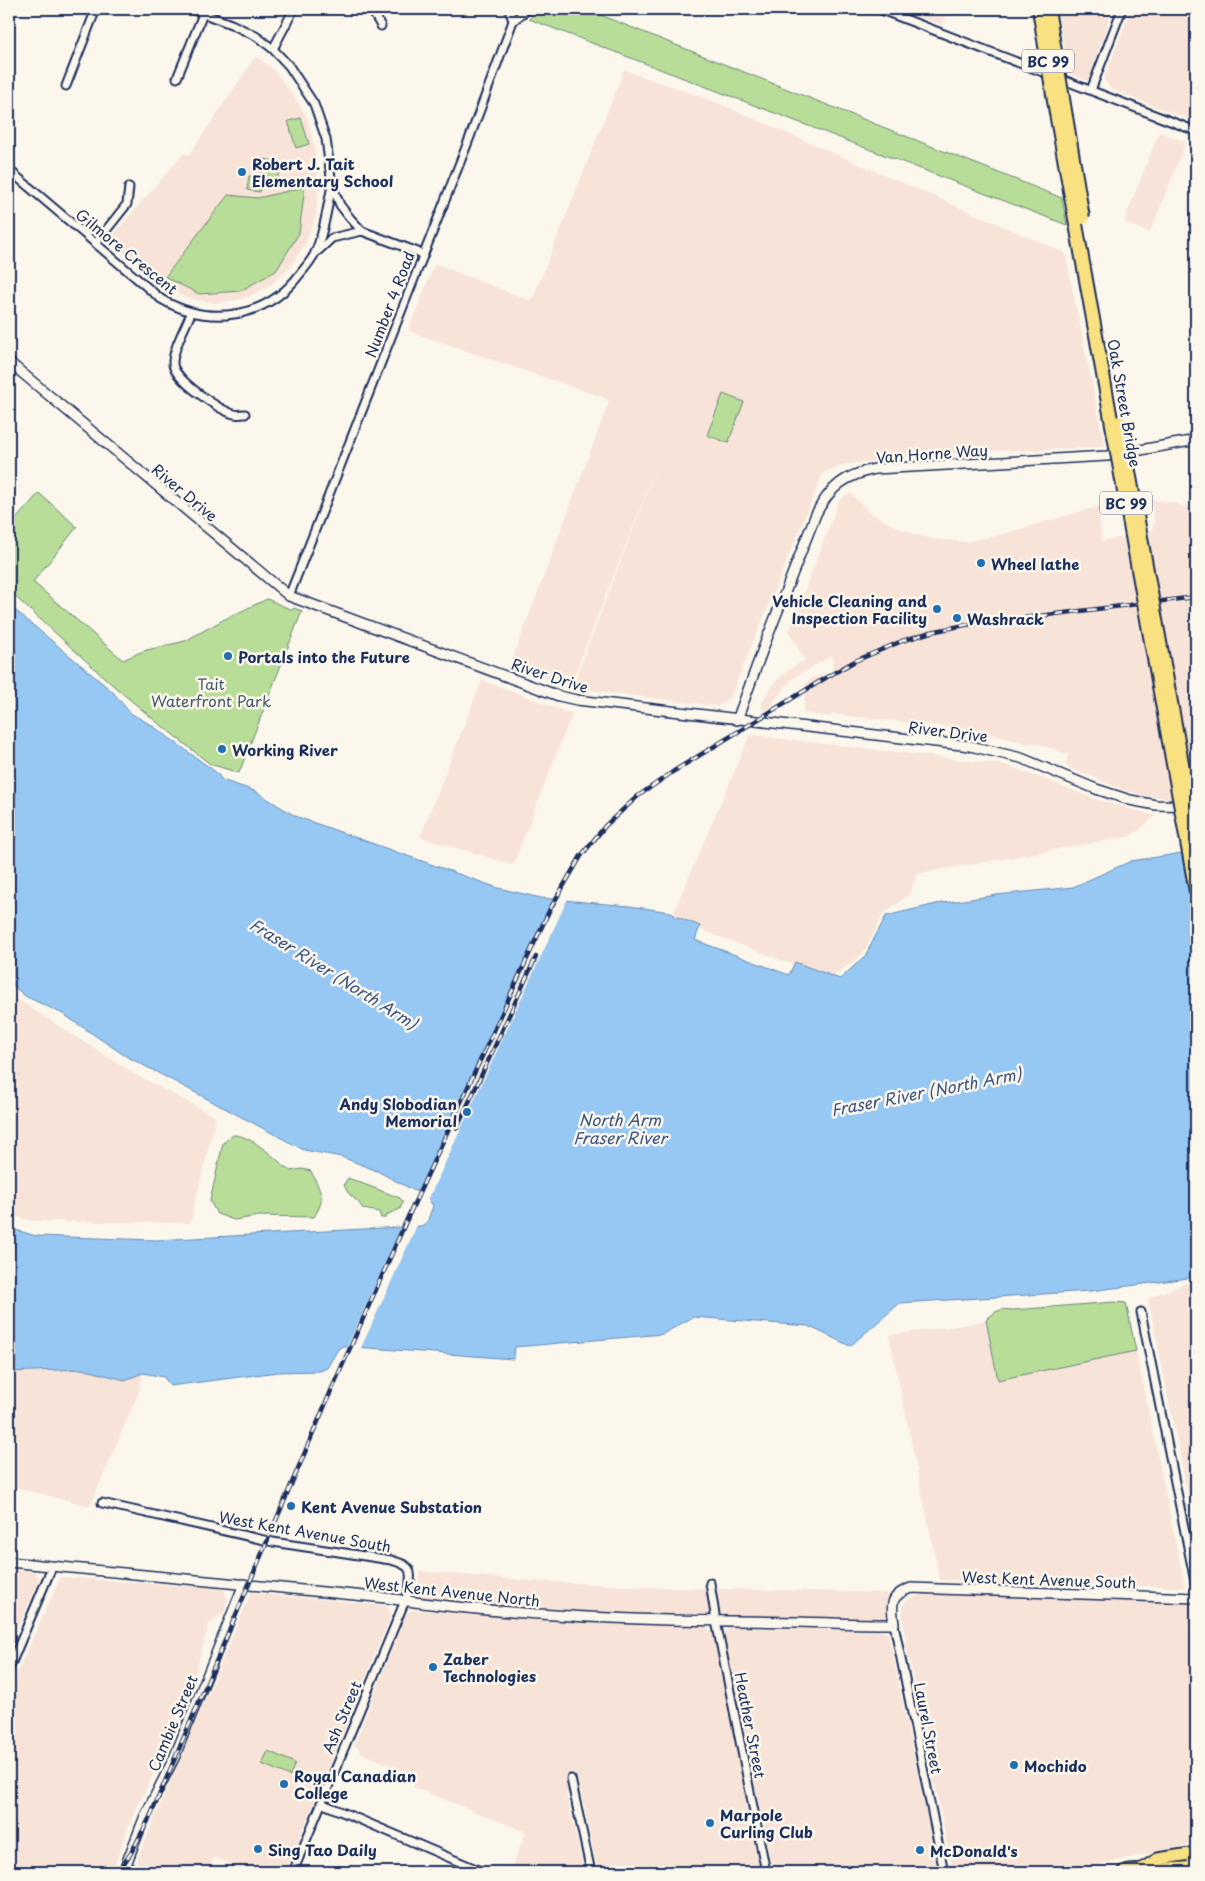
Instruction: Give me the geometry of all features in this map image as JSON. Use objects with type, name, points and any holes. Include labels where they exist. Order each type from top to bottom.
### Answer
[{"type":"highway","name":"Oak Street Bridge","points":[[1039,9],[1196,892]]},
{"type":"highway","name":"Oak Street Bridge","points":[[1048,9],[1084,223],[1196,840]]},
{"type":"main road","points":[[1146,1871],[1158,1859],[1196,1853]]},
{"type":"main road","points":[[1122,1872],[1193,1866]]},
{"type":"street","points":[[66,86],[96,9]]},
{"type":"street","points":[[273,49],[294,9]]},
{"type":"street","points":[[366,9],[372,11],[381,26]]},
{"type":"street","points":[[509,9],[514,21]]},
{"type":"street","name":"Number 4 Road","points":[[289,596],[514,21],[528,9]]},
{"type":"street","points":[[879,9],[1196,131]]},
{"type":"street","points":[[1091,90],[1122,9]]},
{"type":"street","points":[[177,78],[197,10],[256,36],[273,49],[289,66],[314,104],[326,139],[332,185],[340,205],[362,231],[423,254]]},
{"type":"street","name":"Gilmore Crescent","points":[[9,170],[161,299],[176,308],[191,313],[220,316],[236,314],[273,300],[291,286],[322,246],[332,238],[362,231]]},
{"type":"street","name":"Gilmore Crescent","points":[[313,258],[321,239],[332,185]]},
{"type":"street","points":[[96,243],[127,204],[129,187]]},
{"type":"street","points":[[191,313],[173,356],[173,366],[184,381],[224,411],[236,415],[245,414]]},
{"type":"street","name":"River Drive","points":[[9,362],[289,596],[559,696],[577,700],[991,750],[1038,764],[1118,797],[1143,803],[1169,806],[1196,806]]},
{"type":"street","name":"Van Horne Way","points":[[737,720],[816,514],[826,496],[844,480],[875,469],[1107,456],[1196,440]]},
{"type":"street","points":[[1141,1312],[1196,1587]]},
{"type":"street","name":"West Kent Avenue South","points":[[102,1502],[273,1542],[391,1560],[405,1564],[409,1567],[411,1574],[409,1592],[405,1601]]},
{"type":"street","name":"West Kent Avenue North","points":[[9,1562],[244,1584],[486,1611],[582,1617],[894,1624]]},
{"type":"street","points":[[9,1669],[52,1566]]},
{"type":"street","name":"Heather Street","points":[[710,1583],[766,1872]]},
{"type":"street","name":"Cambie Street","points":[[123,1872],[146,1816],[174,1758],[244,1584]]},
{"type":"street","name":"West Kent Avenue South","points":[[900,1591],[911,1588],[1196,1598]]},
{"type":"street","name":"Laurel Street","points":[[900,1591],[895,1596],[893,1603],[894,1624],[944,1872]]},
{"type":"street","name":"Ash Street","points":[[293,1872],[405,1601]]},
{"type":"street","points":[[571,1779],[591,1872]]},
{"type":"street","points":[[321,1803],[483,1872]]},
{"type":"shaded area","points":[[898,9],[948,9],[942,25]]},
{"type":"shaded area","points":[[1057,9],[1113,9],[1088,81],[1069,74]]},
{"type":"shaded area","points":[[1131,9],[1196,9],[1196,122],[1110,89],[1104,79]]},
{"type":"shaded area","name":"Robert J. Tait Elementary School","points":[[256,56],[274,70],[307,118],[315,150],[318,189],[316,216],[305,244],[289,269],[268,287],[243,299],[215,303],[187,298],[165,287],[118,248],[114,234],[184,153],[189,155]]},
{"type":"shaded area","points":[[624,70],[713,101],[1065,253],[1105,447],[1008,450],[905,457],[842,465],[823,473],[730,698],[717,706],[572,688],[663,451],[570,686],[510,666],[609,402],[605,398],[408,331],[435,264],[532,301]]},
{"type":"shaded area","points":[[1159,132],[1186,142],[1150,233],[1124,222]]},
{"type":"shaded area","points":[[850,493],[869,512],[886,522],[914,534],[934,539],[966,542],[1000,535],[1107,504],[1109,515],[1099,517],[1102,541],[1150,532],[1155,523],[1151,500],[1171,502],[1196,510],[1196,759],[1193,745],[1166,747],[1171,798],[1146,796],[1127,791],[1065,766],[1068,754],[1035,743],[1028,744],[977,730],[832,714],[831,717],[803,713],[806,683],[813,677],[832,675],[833,655],[793,678],[777,697],[770,709],[762,710],[766,695],[775,682],[790,669],[805,660],[789,632],[839,501]]},
{"type":"shaded area","points":[[482,680],[572,714],[513,865],[420,837]]},
{"type":"shaded area","points":[[750,735],[1006,765],[1098,800],[1156,816],[1131,836],[917,874],[909,895],[884,913],[862,955],[829,978],[672,919]]},
{"type":"shaded area","points":[[9,994],[133,1073],[216,1117],[190,1223],[30,1221],[9,1214]]},
{"type":"shaded area","points":[[1196,1281],[1196,1534],[1148,1298]]},
{"type":"shaded area","points":[[986,1320],[999,1380],[1136,1351],[1185,1587],[940,1580],[889,1335],[971,1324]]},
{"type":"shaded area","points":[[82,1369],[125,1380],[143,1373],[138,1394],[90,1506],[9,1486],[9,1372]]},
{"type":"shaded area","points":[[9,1569],[33,1571],[39,1578],[9,1647]]},
{"type":"shaded area","points":[[419,1571],[532,1581],[648,1587],[888,1593],[885,1617],[881,1621],[632,1614],[424,1599],[419,1595]]},
{"type":"shaded area","points":[[61,1577],[219,1588],[224,1590],[227,1597],[225,1611],[209,1624],[193,1681],[152,1777],[131,1820],[112,1872],[9,1872],[9,1690]]},
{"type":"shaded area","points":[[251,1593],[381,1605],[387,1607],[390,1617],[285,1872],[250,1872],[214,1857],[207,1872],[132,1871]]},
{"type":"shaded area","points":[[932,1593],[1196,1601],[1196,1843],[1064,1872],[953,1872],[906,1644],[902,1611],[903,1605],[910,1598]]},
{"type":"shaded area","points":[[411,1610],[706,1627],[713,1634],[763,1872],[598,1872],[581,1791],[566,1793],[584,1872],[510,1872],[526,1832],[413,1787],[415,1779],[412,1774],[359,1752],[360,1750],[354,1745],[406,1614]]},
{"type":"shaded area","points":[[727,1628],[883,1631],[888,1633],[938,1872],[773,1872],[724,1636]]},
{"type":"green space","points":[[538,9],[585,9],[1062,198],[1067,225],[529,19]]},
{"type":"green space","points":[[301,118],[309,144],[296,148],[288,121]]},
{"type":"green space","points":[[263,159],[280,162],[277,184],[263,181],[260,192],[247,190],[249,176],[260,177]]},
{"type":"green space","points":[[305,187],[299,233],[276,271],[240,291],[199,294],[165,277],[228,195],[258,198]]},
{"type":"green space","points":[[723,394],[744,402],[728,443],[707,435]]},
{"type":"green space","name":"Tait Waterfront Park","points":[[39,493],[77,527],[33,582],[123,660],[143,651],[185,641],[267,599],[292,610],[294,608],[302,611],[239,773],[210,764],[116,688],[9,591],[9,527]]},
{"type":"green space","points":[[233,1135],[255,1143],[290,1171],[302,1169],[311,1171],[321,1194],[320,1204],[314,1217],[259,1216],[234,1220],[217,1214],[210,1201],[223,1143]]},
{"type":"green space","points":[[348,1178],[400,1198],[403,1202],[400,1209],[388,1214],[386,1218],[381,1218],[379,1212],[363,1209],[346,1189],[344,1184]]},
{"type":"green space","points":[[1114,1302],[1126,1303],[1136,1351],[998,1380],[986,1320],[995,1312],[1005,1309],[1013,1310]]},
{"type":"green space","points":[[268,1751],[295,1763],[290,1776],[262,1764]]},
{"type":"water","name":"North Arm Fraser River","points":[[9,605],[113,692],[130,713],[153,726],[217,773],[222,780],[255,791],[295,816],[498,888],[541,898],[671,912],[675,916],[700,926],[695,940],[789,975],[795,962],[840,979],[865,956],[886,916],[936,904],[1073,887],[1131,861],[1196,851],[1196,1277],[1091,1291],[900,1303],[850,1346],[808,1326],[693,1317],[663,1334],[515,1347],[513,1359],[343,1346],[338,1349],[327,1368],[320,1371],[278,1372],[170,1386],[164,1377],[143,1373],[125,1380],[82,1369],[9,1372],[9,1228],[36,1236],[156,1240],[421,1226],[427,1222],[433,1206],[428,1198],[377,1171],[342,1157],[304,1150],[124,1055],[63,1014],[25,996],[9,982]]},
{"type":"pier","points":[[554,897],[568,898],[427,1202],[416,1195]]},
{"type":"pier","points":[[418,1223],[360,1350],[346,1349],[403,1224]]},
{"type":"railway","points":[[118,1872],[131,1853],[150,1817],[331,1391],[408,1217],[550,909],[581,856],[606,825],[638,796],[674,771],[855,661],[902,641],[931,632],[965,625],[1196,597]]},
{"type":"railway","points":[[457,1128],[536,957]]},
{"type":"place","name":"Robert J. Tait Elementary School","points":[[242,172]]},
{"type":"place","name":"Wheel lathe","points":[[981,563]]},
{"type":"place","name":"Vehicle Cleaning and Inspection Facility","points":[[937,609]]},
{"type":"place","name":"Washrack","points":[[957,618]]},
{"type":"place","name":"Portals into the Future","points":[[228,656]]},
{"type":"place","name":"Working River","points":[[222,749]]},
{"type":"place","name":"Andy Slobodian Memorial","points":[[467,1112]]},
{"type":"place","name":"Kent Avenue Substation","points":[[291,1506]]},
{"type":"place","name":"Zaber Technologies","points":[[433,1667]]},
{"type":"place","name":"Mochido","points":[[1014,1765]]},
{"type":"place","name":"Royal Canadian College","points":[[284,1784]]},
{"type":"place","name":"Marpole Curling Club","points":[[710,1823]]},
{"type":"place","name":"Sing Tao Daily","points":[[258,1849]]},
{"type":"place","name":"McDonald's","points":[[920,1850]]},
{"type":"water label","name":"Fraser River (North Arm)","points":[[334,973]]},
{"type":"water label","name":"Fraser River (North Arm)","points":[[926,1091]]}]
